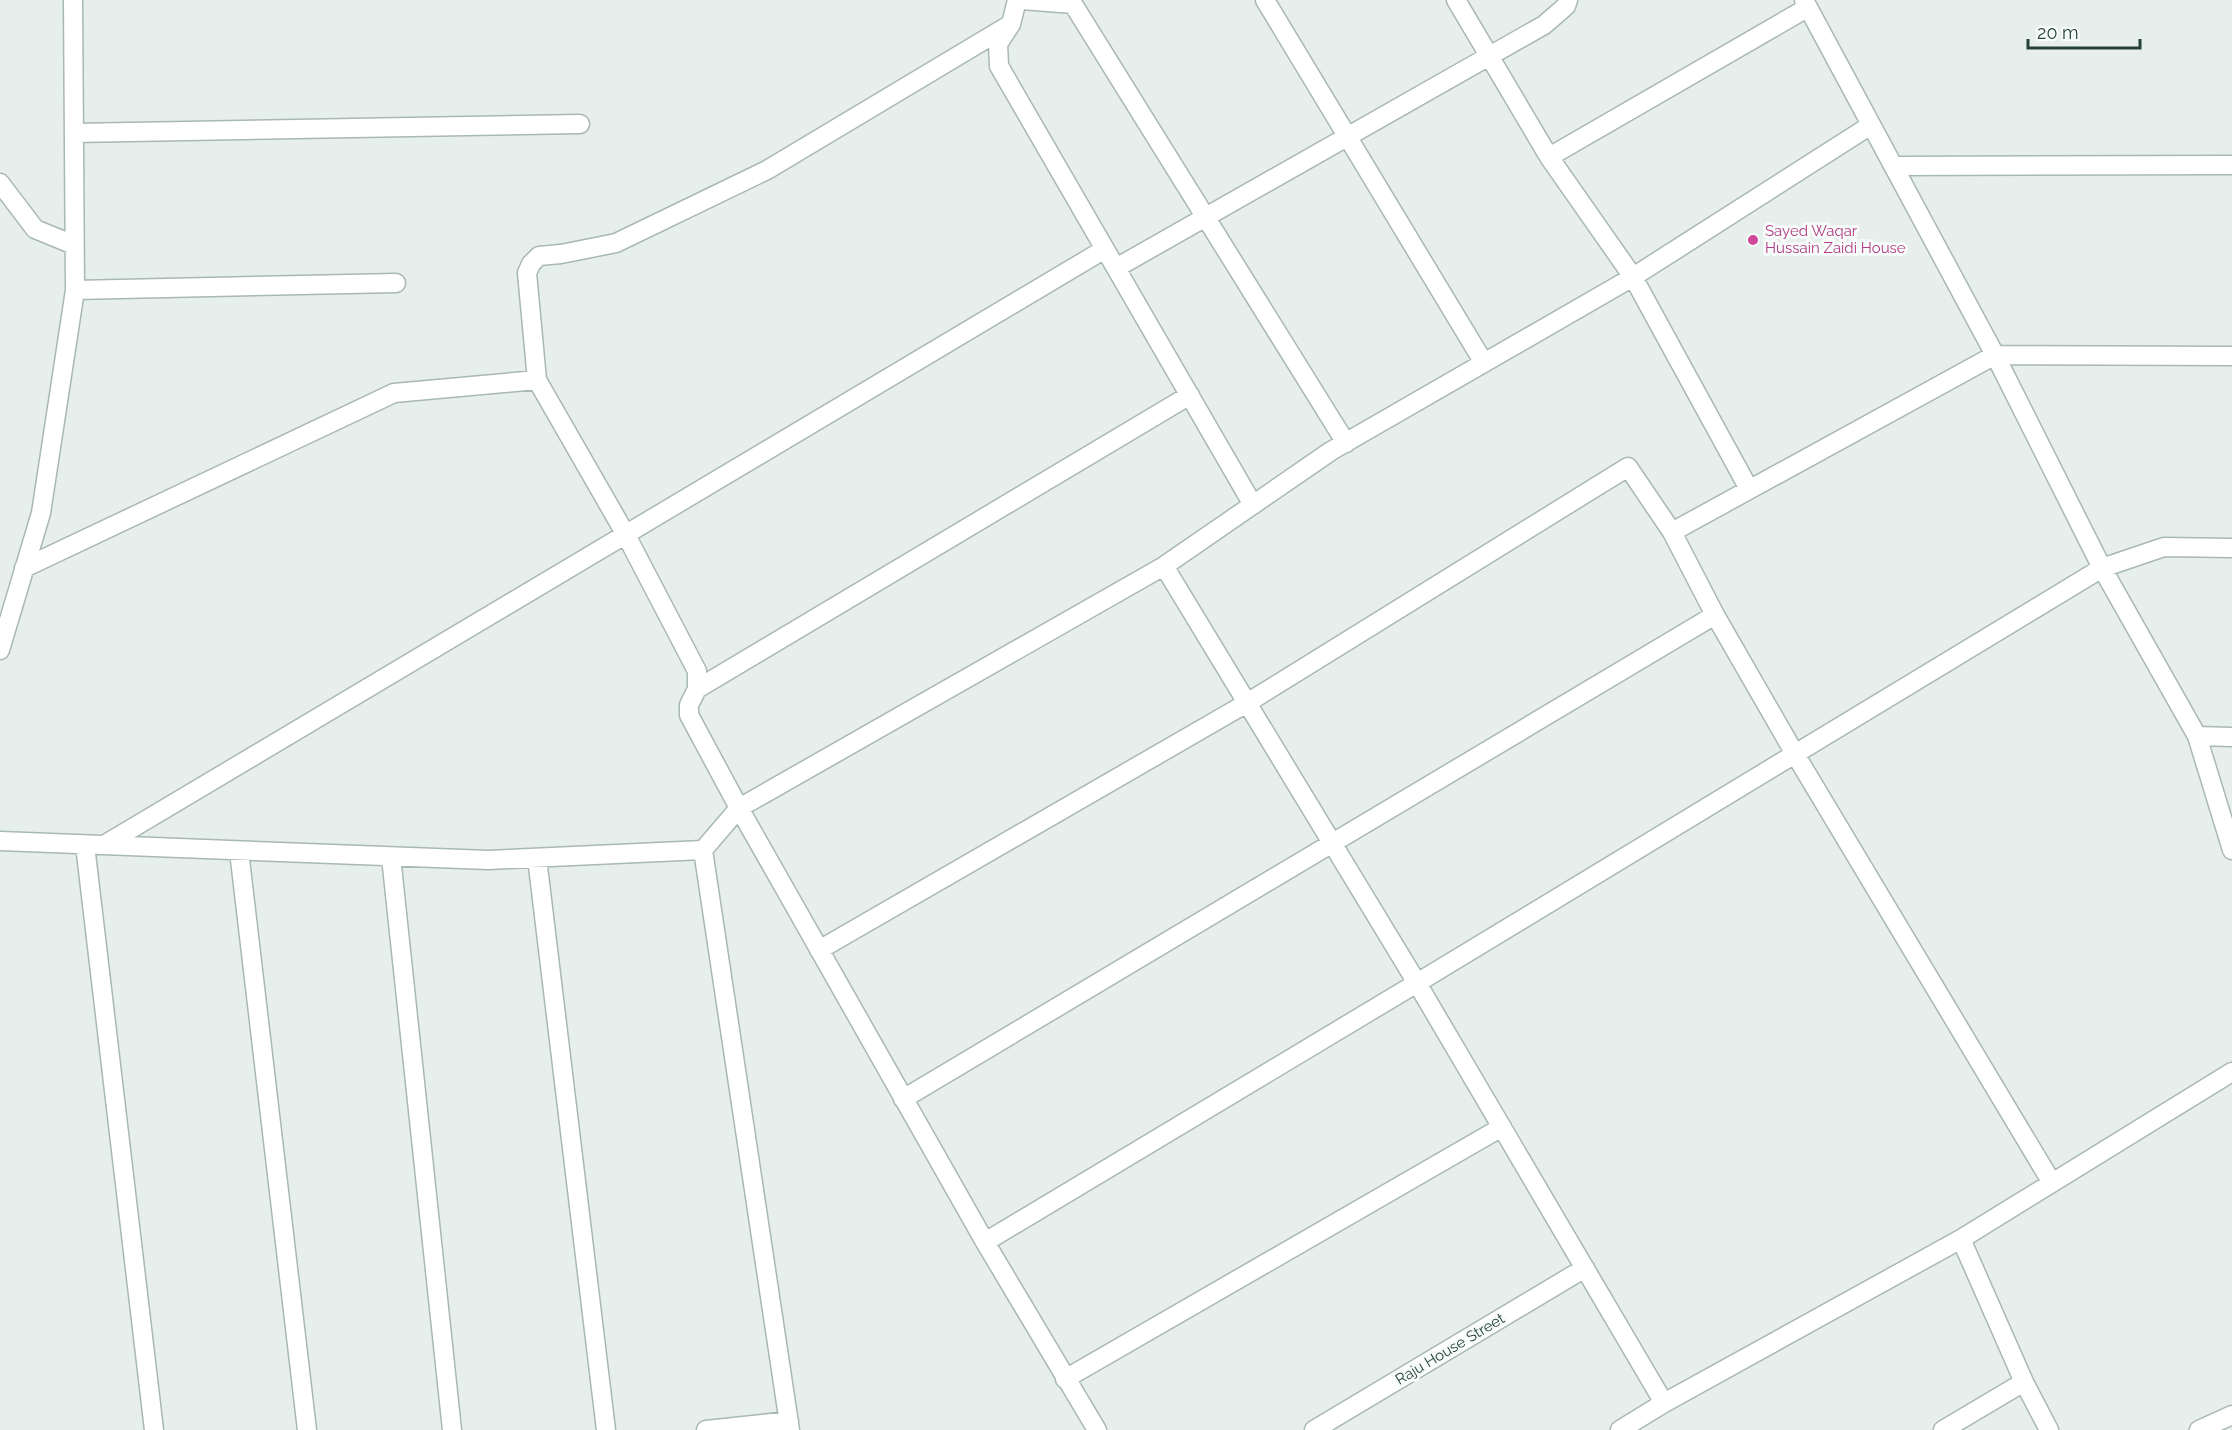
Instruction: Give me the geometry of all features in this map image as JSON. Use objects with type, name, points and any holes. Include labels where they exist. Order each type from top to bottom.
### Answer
[{"type":"street","points":[[0,650],[41,513],[75,290],[73,0]]},
{"type":"street","points":[[1017,0],[1011,24],[998,44],[999,66],[1253,505]]},
{"type":"street","points":[[1022,0],[1072,4],[1346,443]]},
{"type":"street","points":[[1265,0],[1484,363]]},
{"type":"street","points":[[1456,0],[1549,157],[1634,277],[1749,489]]},
{"type":"street","points":[[1116,268],[1544,25],[1566,6],[1568,0]]},
{"type":"street","points":[[1549,157],[1806,4],[1995,355],[2102,568],[2197,736],[2232,850]]},
{"type":"street","points":[[1011,24],[757,175],[616,243],[539,256],[531,264],[527,273],[537,380],[626,535],[696,671],[697,689],[689,705],[688,715],[903,1099],[1065,1379],[1097,1430]]},
{"type":"street","points":[[74,133],[580,124]]},
{"type":"street","points":[[0,841],[488,861],[703,850],[739,808],[1164,566],[1346,443],[1634,277],[1871,125]]},
{"type":"street","points":[[1893,166],[2232,165]]},
{"type":"street","points":[[0,183],[35,230],[74,245]]},
{"type":"street","points":[[104,845],[1106,249]]},
{"type":"street","points":[[75,290],[396,283]]},
{"type":"street","points":[[1672,532],[1995,355],[2232,356]]},
{"type":"street","points":[[24,568],[394,393],[537,380]]},
{"type":"street","points":[[697,689],[1190,395]]},
{"type":"street","points":[[819,950],[1247,703],[1628,467],[1672,532],[1715,615],[1795,754],[2052,1183]]},
{"type":"street","points":[[985,1242],[2102,568],[2164,547],[2232,548]]},
{"type":"street","points":[[1164,566],[1417,983],[1664,1403]]},
{"type":"street","points":[[903,1099],[1715,615]]},
{"type":"street","points":[[2197,736],[2232,737]]},
{"type":"street","points":[[85,844],[154,1430]]},
{"type":"street","points":[[703,850],[789,1425],[706,1430]]},
{"type":"street","points":[[239,851],[307,1430]]},
{"type":"street","points":[[391,857],[452,1430]]},
{"type":"street","points":[[537,858],[606,1430]]},
{"type":"street","points":[[1620,1430],[1664,1403],[1961,1239],[2232,1072]]},
{"type":"street","points":[[1065,1379],[1502,1127]]},
{"type":"street","points":[[1961,1239],[2024,1382],[2049,1430]]},
{"type":"street","name":"Raju House Street","points":[[1314,1430],[1585,1268]]},
{"type":"street","points":[[1943,1430],[2024,1382]]},
{"type":"street","points":[[2199,1430],[2232,1415]]},
{"type":"place","name":"Sayed Waqar Hussain Zaidi House","points":[[1753,240]]}]
